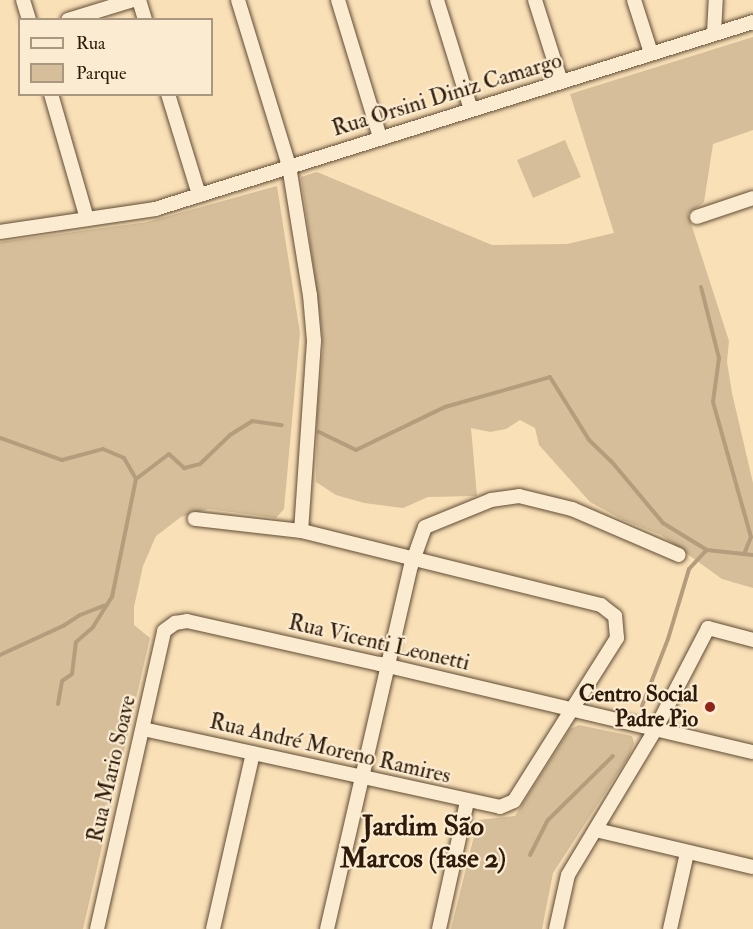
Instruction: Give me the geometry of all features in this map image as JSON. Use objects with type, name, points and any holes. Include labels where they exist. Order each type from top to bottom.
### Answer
[{"type":"street","points":[[22,0],[27,18]]},
{"type":"street","points":[[74,18],[133,0]]},
{"type":"street","points":[[139,0],[144,18]]},
{"type":"street","points":[[238,0],[289,166],[310,295],[314,341],[301,531]]},
{"type":"street","points":[[338,0],[380,137]]},
{"type":"street","points":[[437,0],[471,110]]},
{"type":"street","points":[[535,0],[561,82]]},
{"type":"street","points":[[634,0],[651,53]]},
{"type":"street","points":[[714,33],[716,0]]},
{"type":"street","name":"Rua Orsini Diniz Camargo","points":[[0,232],[155,209],[753,22]]},
{"type":"street","points":[[52,96],[87,219]]},
{"type":"street","points":[[169,96],[199,195]]},
{"type":"street","points":[[697,217],[753,198]]},
{"type":"street","points":[[327,929],[413,559],[425,527],[491,500],[519,496],[572,509],[679,555]]},
{"type":"street","points":[[195,519],[301,531],[601,605],[615,616],[617,638],[572,710]]},
{"type":"street","name":"Rua Vicenti Leonetti","points":[[175,623],[187,621],[753,752]]},
{"type":"street","name":"Rua Mario Soave","points":[[99,928],[164,632],[175,623]]},
{"type":"street","points":[[556,929],[568,875],[655,730],[708,628],[753,640]]},
{"type":"street","name":"Rua André Moreno Ramires","points":[[143,729],[467,802],[500,807],[514,801],[572,710]]},
{"type":"street","points":[[213,929],[253,753]]},
{"type":"street","points":[[439,929],[467,802]]},
{"type":"street","points":[[596,830],[753,867]]},
{"type":"street","points":[[670,929],[687,853]]},
{"type":"green space","points":[[753,37],[753,130],[713,144],[704,202],[688,214],[729,341],[727,362],[732,393],[753,483],[753,588],[722,579],[661,535],[623,520],[590,502],[539,445],[535,428],[520,420],[506,429],[490,432],[471,428],[477,496],[428,497],[403,508],[364,503],[336,495],[316,482],[317,413],[323,348],[301,177],[317,172],[492,245],[567,244],[614,233],[570,94]]},
{"type":"green space","points":[[565,140],[581,177],[533,198],[517,160]]},
{"type":"green space","points":[[277,186],[300,333],[284,509],[276,518],[208,509],[181,517],[156,536],[143,566],[134,607],[134,625],[150,638],[83,929],[0,929],[0,242],[147,222]]},
{"type":"green space","points":[[579,725],[632,736],[634,743],[629,756],[553,873],[542,929],[451,929],[478,820],[515,816],[570,729]]},
{"type":"waterway","points":[[701,287],[719,358],[713,402],[751,537],[744,554]]},
{"type":"waterway","points":[[319,432],[356,450],[445,407],[550,377],[589,440],[612,462],[663,523],[707,550],[753,555]]},
{"type":"waterway","points":[[0,438],[62,460],[103,449],[124,458],[136,479],[169,454],[184,468],[200,464],[230,435],[252,421],[282,425]]},
{"type":"waterway","points":[[58,704],[62,681],[72,674],[76,642],[93,627],[112,597],[136,479]]},
{"type":"waterway","points":[[642,706],[668,639],[689,569],[707,550]]},
{"type":"waterway","points":[[0,655],[63,626],[80,615],[104,606]]},
{"type":"waterway","points":[[530,855],[548,820],[613,756]]},
{"type":"place","name":"Centro Social Padre Pio","points":[[710,707]]},
{"type":"district","name":"Jardim São Marcos (fase 2)","points":[[423,843]]}]
